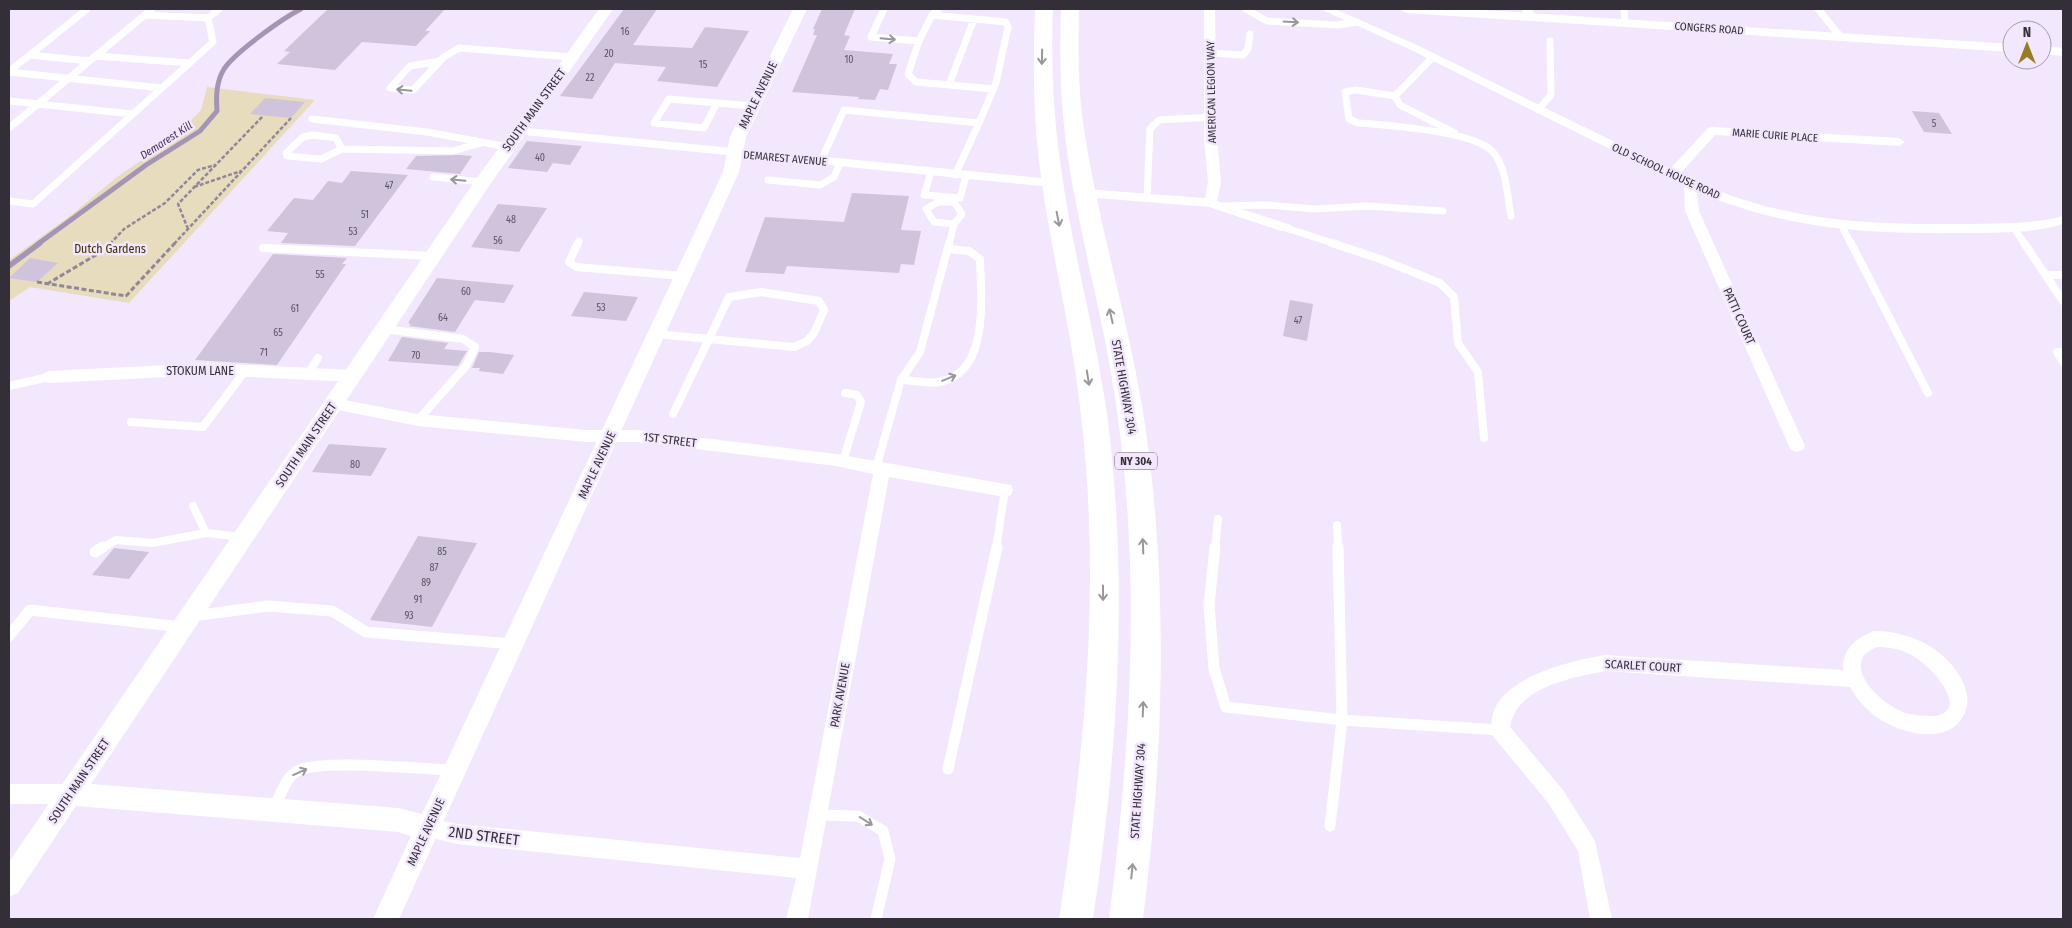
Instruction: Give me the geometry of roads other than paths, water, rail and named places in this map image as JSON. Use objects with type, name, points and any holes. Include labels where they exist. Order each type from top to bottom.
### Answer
[{"type":"main road","name":"NY 304","points":[[1044,9],[1042,93],[1052,184],[1090,388],[1097,443],[1102,528],[1102,642],[1098,723],[1091,810],[1076,919]]},
{"type":"main road","name":"STATE HIGHWAY 304","points":[[1070,9],[1071,92],[1084,193],[1126,390],[1134,445],[1142,538],[1145,627],[1143,724],[1138,812],[1126,919]]},
{"type":"street","name":"SOUTH MAIN STREET","points":[[9,884],[483,182],[606,9]]},
{"type":"street","name":"MAPLE AVENUE","points":[[386,919],[657,334],[730,172],[736,154],[738,137],[800,9]]},
{"type":"street","name":"AMERICAN LEGION WAY","points":[[1209,9],[1212,116],[1210,127],[1215,204]]},
{"type":"street","name":"OLD SCHOOL HOUSE ROAD","points":[[1326,9],[1433,57],[1690,184],[1726,199],[1769,212],[1802,220],[1841,224],[1943,228],[2013,227],[2063,220]]},
{"type":"street","name":"CONGERS ROAD","points":[[1406,9],[1625,16],[1840,36],[2002,47]]},
{"type":"street","name":"MARIE CURIE PLACE","points":[[1671,175],[1712,131],[1899,142]]},
{"type":"street","name":"DEMAREST AVENUE","points":[[513,139],[821,161],[1052,184]]},
{"type":"street","name":"PATTI COURT","points":[[1690,184],[1692,211],[1797,446]]},
{"type":"street","points":[[1084,193],[1215,204],[1286,228]]},
{"type":"street","name":"STOKUM LANE","points":[[49,377],[207,369],[352,376]]},
{"type":"street","name":"1ST STREET","points":[[334,404],[418,420],[587,436],[637,436],[843,461],[879,469],[1006,490]]},
{"type":"street","name":"PARK AVENUE","points":[[797,919],[818,816],[879,469]]},
{"type":"street","points":[[1874,639],[1890,639],[1906,643],[1924,652],[1940,665],[1951,679],[1958,694],[1957,708],[1952,717],[1941,724],[1925,726],[1897,719],[1879,708],[1864,694],[1855,679],[1851,666],[1853,654],[1861,644],[1874,639]]},
{"type":"street","name":"SCARLET COURT","points":[[1500,730],[1503,710],[1524,690],[1573,669],[1605,663],[1855,679]]},
{"type":"street","points":[[1500,730],[1556,798],[1588,848],[1601,919]]},
{"type":"street","points":[[9,794],[70,794]]},
{"type":"street","name":"2ND STREET","points":[[70,794],[398,820],[457,834],[808,870]]},
{"type":"lane","points":[[9,72],[87,9]]},
{"type":"lane","points":[[9,128],[152,9]]},
{"type":"lane","points":[[145,15],[208,18],[219,9]]},
{"type":"lane","points":[[884,9],[871,37],[919,41]]},
{"type":"lane","points":[[938,9],[932,15],[919,41],[908,74],[916,82],[994,89]]},
{"type":"lane","points":[[1246,9],[1267,21],[1338,25],[1356,22]]},
{"type":"lane","points":[[1818,9],[1840,36]]},
{"type":"lane","points":[[932,15],[1006,22],[1008,27],[994,89],[979,123],[961,175],[960,198],[938,199],[926,208],[934,222],[954,224]]},
{"type":"lane","points":[[9,201],[33,204],[213,42],[208,18]]},
{"type":"lane","points":[[949,85],[974,18]]},
{"type":"lane","points":[[1210,53],[1243,55],[1248,49],[1250,34]]},
{"type":"lane","points":[[1538,110],[1551,95],[1550,41]]},
{"type":"lane","points":[[440,61],[410,66],[390,88],[412,90],[440,61],[459,48],[572,57]]},
{"type":"lane","points":[[30,55],[89,61]]},
{"type":"lane","points":[[96,56],[189,63]]},
{"type":"lane","points":[[1395,96],[1433,57]]},
{"type":"lane","points":[[9,72],[162,88]]},
{"type":"lane","points":[[1395,96],[1356,90],[1345,92],[1350,119],[1358,123],[1466,138]]},
{"type":"lane","points":[[1395,96],[1400,105],[1486,146],[1500,165],[1511,216]]},
{"type":"lane","points":[[717,103],[704,128],[654,123],[669,98],[753,106]]},
{"type":"lane","points":[[9,101],[133,114]]},
{"type":"lane","points":[[821,161],[844,110],[979,123]]},
{"type":"lane","points":[[1147,197],[1150,129],[1158,120],[1212,116]]},
{"type":"lane","points":[[312,119],[436,133],[463,137],[481,143]]},
{"type":"lane","points":[[342,149],[336,138],[306,134],[300,136],[286,153],[288,156],[321,159],[342,149],[453,151],[481,143],[513,139]]},
{"type":"lane","points":[[768,180],[827,184],[834,179],[840,163]]},
{"type":"lane","points":[[879,469],[901,380],[920,352],[954,224],[962,214],[954,202],[924,195],[931,172]]},
{"type":"lane","points":[[433,178],[483,182]]},
{"type":"lane","points":[[1215,204],[1266,205],[1315,209],[1368,206],[1444,211]]},
{"type":"lane","points":[[1841,224],[1928,393]]},
{"type":"lane","points":[[2013,227],[2063,301]]},
{"type":"lane","points":[[1286,228],[1380,259],[1440,282],[1454,296],[1458,343],[1478,372],[1484,438]]},
{"type":"lane","points":[[579,242],[569,262],[576,267],[683,276]]},
{"type":"lane","points":[[263,248],[347,253],[384,252],[433,256]]},
{"type":"lane","points":[[901,380],[941,382],[958,375],[968,366],[979,335],[980,259],[969,251],[948,249]]},
{"type":"lane","points":[[2046,276],[2063,275]]},
{"type":"lane","points":[[657,334],[710,339],[794,347],[807,341],[814,333],[824,310],[820,301],[800,296],[736,293],[729,296],[710,339],[673,414]]},
{"type":"lane","points":[[384,329],[463,339],[475,347],[466,366],[418,420]]},
{"type":"lane","points":[[2063,352],[2057,352],[2063,362]]},
{"type":"lane","points":[[308,374],[318,358]]},
{"type":"lane","points":[[131,422],[203,426],[245,371]]},
{"type":"lane","points":[[9,386],[49,377]]},
{"type":"lane","points":[[843,461],[861,402],[857,395],[845,393]]},
{"type":"lane","points":[[948,769],[1001,528],[1006,490]]},
{"type":"lane","points":[[193,506],[206,533]]},
{"type":"lane","points":[[1218,519],[1209,605],[1214,669],[1226,707],[1342,720],[1500,730]]},
{"type":"lane","points":[[1330,826],[1342,720],[1337,525]]},
{"type":"lane","points":[[95,552],[116,540],[152,543],[206,533],[243,537]]},
{"type":"lane","points":[[9,636],[30,610],[186,622],[268,606],[332,611],[366,632],[514,644]]},
{"type":"lane","points":[[273,810],[291,776],[300,769],[329,766],[455,770]]},
{"type":"lane","points":[[818,816],[858,816],[883,831],[890,859],[876,919]]},
{"type":"waterway","name":"Demarest Kill","points":[[38,244],[146,165],[200,131],[217,111],[218,84],[221,74],[229,62],[260,36],[301,9]]},
{"type":"waterway","name":"Demarest Kill","points":[[9,266],[40,243]]},
{"type":"park label","name":"Dutch Gardens","points":[[110,249]]}]
